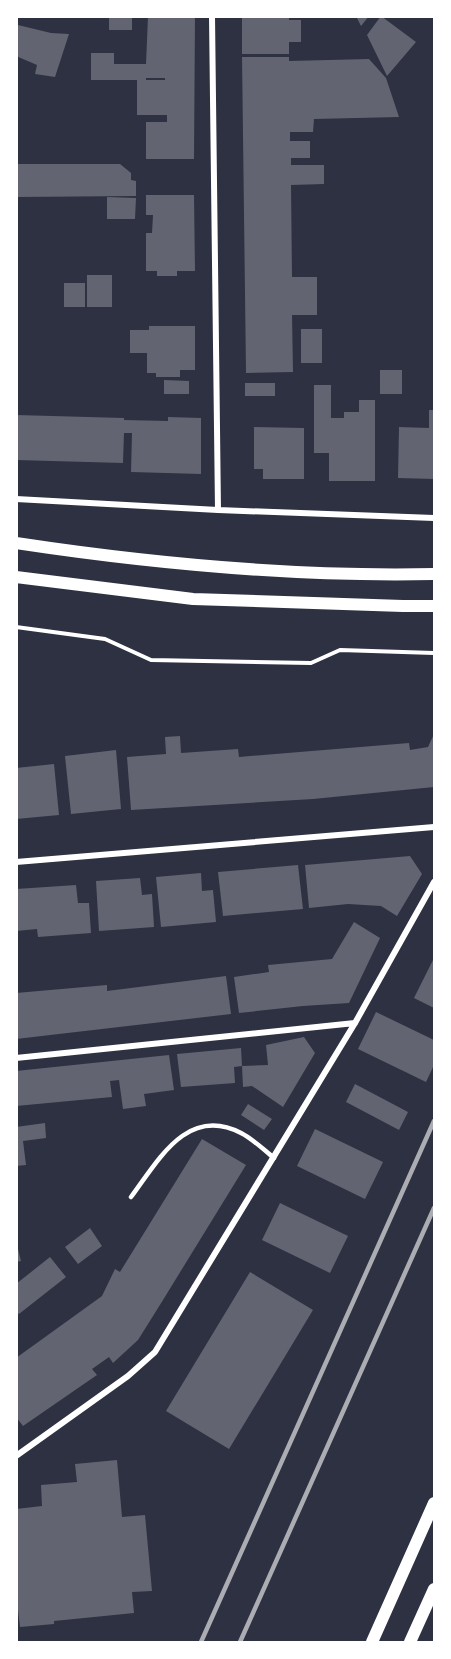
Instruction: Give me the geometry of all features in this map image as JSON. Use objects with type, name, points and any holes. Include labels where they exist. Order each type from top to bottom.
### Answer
[{"type":"main road","points":[[16,543],[101,556],[260,572],[435,574]]},
{"type":"main road","points":[[16,577],[193,599],[435,606]]},
{"type":"main road","points":[[372,1642],[435,1503]]},
{"type":"main road","points":[[411,1642],[435,1589]]},
{"type":"street","points":[[212,16],[218,510]]},
{"type":"street","points":[[16,499],[218,510],[435,518]]},
{"type":"street","points":[[16,862],[435,827]]},
{"type":"street","points":[[16,1456],[128,1376],[155,1352],[355,1023],[435,882]]},
{"type":"street","points":[[16,1059],[355,1023]]},
{"type":"lane","points":[[131,1197],[169,1147],[184,1133],[201,1126],[221,1126],[242,1133],[274,1158]]},
{"type":"path","points":[[16,627],[105,639],[151,660],[311,663],[340,650],[435,653]]},
{"type":"building","points":[[109,16],[132,16],[132,30],[109,30]]},
{"type":"building","points":[[148,16],[195,16],[194,159],[146,159],[146,122],[167,122],[167,115],[137,115],[137,80],[91,80],[91,53],[114,53],[114,64],[146,64]],"holes":[[[146,78],[165,78],[165,80],[146,80]]]},
{"type":"building","points":[[242,16],[289,16],[289,20],[301,20],[301,42],[289,42],[289,54],[242,54]]},
{"type":"building","points":[[356,16],[369,16],[361,26]]},
{"type":"building","points":[[381,16],[416,42],[387,76],[367,35]]},
{"type":"building","points":[[18,25],[51,33],[69,34],[55,77],[35,74],[37,65],[16,56]]},
{"type":"building","points":[[242,57],[289,57],[289,61],[369,59],[386,78],[399,117],[314,119],[313,132],[290,132],[290,141],[310,141],[310,158],[291,158],[291,165],[324,165],[324,184],[291,185],[292,277],[317,277],[317,315],[292,315],[293,372],[246,373]]},
{"type":"building","points":[[16,164],[120,164],[131,173],[131,180],[136,181],[136,196],[16,197]]},
{"type":"building","points":[[146,195],[194,195],[195,271],[177,271],[177,276],[157,276],[157,271],[146,271],[146,233],[152,233],[153,215],[146,215]]},
{"type":"building","points":[[107,197],[136,198],[135,219],[107,219]]},
{"type":"building","points":[[87,275],[112,275],[112,307],[87,307]]},
{"type":"building","points":[[64,283],[85,283],[85,307],[64,307]]},
{"type":"building","points":[[149,326],[195,326],[195,370],[180,370],[180,377],[156,377],[156,373],[147,373],[147,353],[130,353],[130,330],[149,330]]},
{"type":"building","points":[[301,329],[322,329],[322,363],[301,363]]},
{"type":"building","points":[[380,370],[402,370],[402,394],[380,394]]},
{"type":"building","points":[[164,380],[189,381],[189,394],[164,394]]},
{"type":"building","points":[[245,383],[275,383],[275,396],[245,396]]},
{"type":"building","points":[[314,385],[331,385],[331,418],[344,418],[344,412],[359,412],[359,400],[375,400],[375,481],[329,481],[329,453],[314,453]]},
{"type":"building","points":[[429,410],[434,410],[434,479],[398,478],[399,427],[429,428]]},
{"type":"building","points":[[16,415],[168,421],[168,417],[201,418],[201,474],[131,472],[132,433],[124,433],[123,463],[16,460]]},
{"type":"building","points":[[254,427],[304,428],[304,479],[263,479],[263,469],[254,469]]},
{"type":"building","points":[[434,734],[434,787],[313,799],[131,810],[127,757],[166,754],[165,737],[180,736],[181,753],[238,749],[239,757],[409,743],[410,750],[428,747]]},
{"type":"building","points":[[116,750],[121,809],[71,814],[65,756]]},
{"type":"building","points":[[54,764],[59,815],[16,819],[16,768]]},
{"type":"building","points":[[410,856],[422,874],[397,916],[381,906],[348,904],[309,908],[305,865]]},
{"type":"building","points":[[298,865],[303,909],[223,916],[218,872]]},
{"type":"building","points":[[201,873],[202,891],[213,890],[216,922],[161,927],[156,877]]},
{"type":"building","points":[[140,878],[142,895],[152,894],[154,927],[99,931],[96,881]]},
{"type":"building","points":[[76,885],[78,903],[89,903],[91,933],[38,937],[37,929],[16,931],[16,889]]},
{"type":"building","points":[[354,922],[380,938],[349,1003],[239,1013],[234,977],[269,972],[268,965],[332,959]]},
{"type":"building","points":[[434,961],[434,1008],[414,998]]},
{"type":"building","points":[[226,976],[231,1014],[16,1039],[16,993],[107,985],[107,991]]},
{"type":"building","points":[[376,1012],[434,1040],[434,1065],[426,1082],[358,1049]]},
{"type":"building","points":[[304,1037],[315,1053],[283,1107],[252,1086],[243,1087],[242,1066],[268,1065],[266,1045]]},
{"type":"building","points":[[241,1048],[242,1066],[234,1067],[235,1083],[181,1087],[177,1054]]},
{"type":"building","points":[[169,1055],[174,1090],[144,1094],[146,1106],[123,1109],[119,1080],[110,1081],[112,1097],[16,1106],[16,1071]]},
{"type":"building","points":[[355,1084],[408,1112],[399,1130],[346,1102]]},
{"type":"building","points":[[248,1104],[272,1119],[264,1130],[241,1115]]},
{"type":"building","points":[[45,1123],[46,1138],[23,1141],[26,1165],[16,1166],[16,1127]]},
{"type":"building","points":[[315,1129],[383,1162],[365,1199],[297,1166]]},
{"type":"building","points":[[202,1139],[246,1165],[163,1300],[138,1340],[113,1363],[109,1357],[92,1369],[97,1375],[23,1426],[16,1417],[16,1358],[102,1296],[115,1269],[120,1272]]},
{"type":"building","points":[[280,1203],[348,1236],[330,1273],[262,1240]]},
{"type":"building","points":[[90,1228],[102,1246],[78,1264],[65,1247]]},
{"type":"building","points":[[16,1241],[21,1261],[16,1262]]},
{"type":"building","points":[[50,1257],[66,1277],[19,1314],[16,1312],[16,1284]]},
{"type":"building","points":[[250,1272],[313,1310],[229,1449],[166,1411]]},
{"type":"building","points":[[117,1460],[122,1517],[145,1515],[152,1591],[132,1592],[134,1613],[54,1621],[54,1624],[20,1627],[18,1610],[16,1610],[16,1509],[42,1506],[41,1485],[77,1482],[75,1464]]},
{"type":"railway","points":[[201,1642],[434,1121]]},
{"type":"railway","points":[[240,1642],[434,1208]]}]
